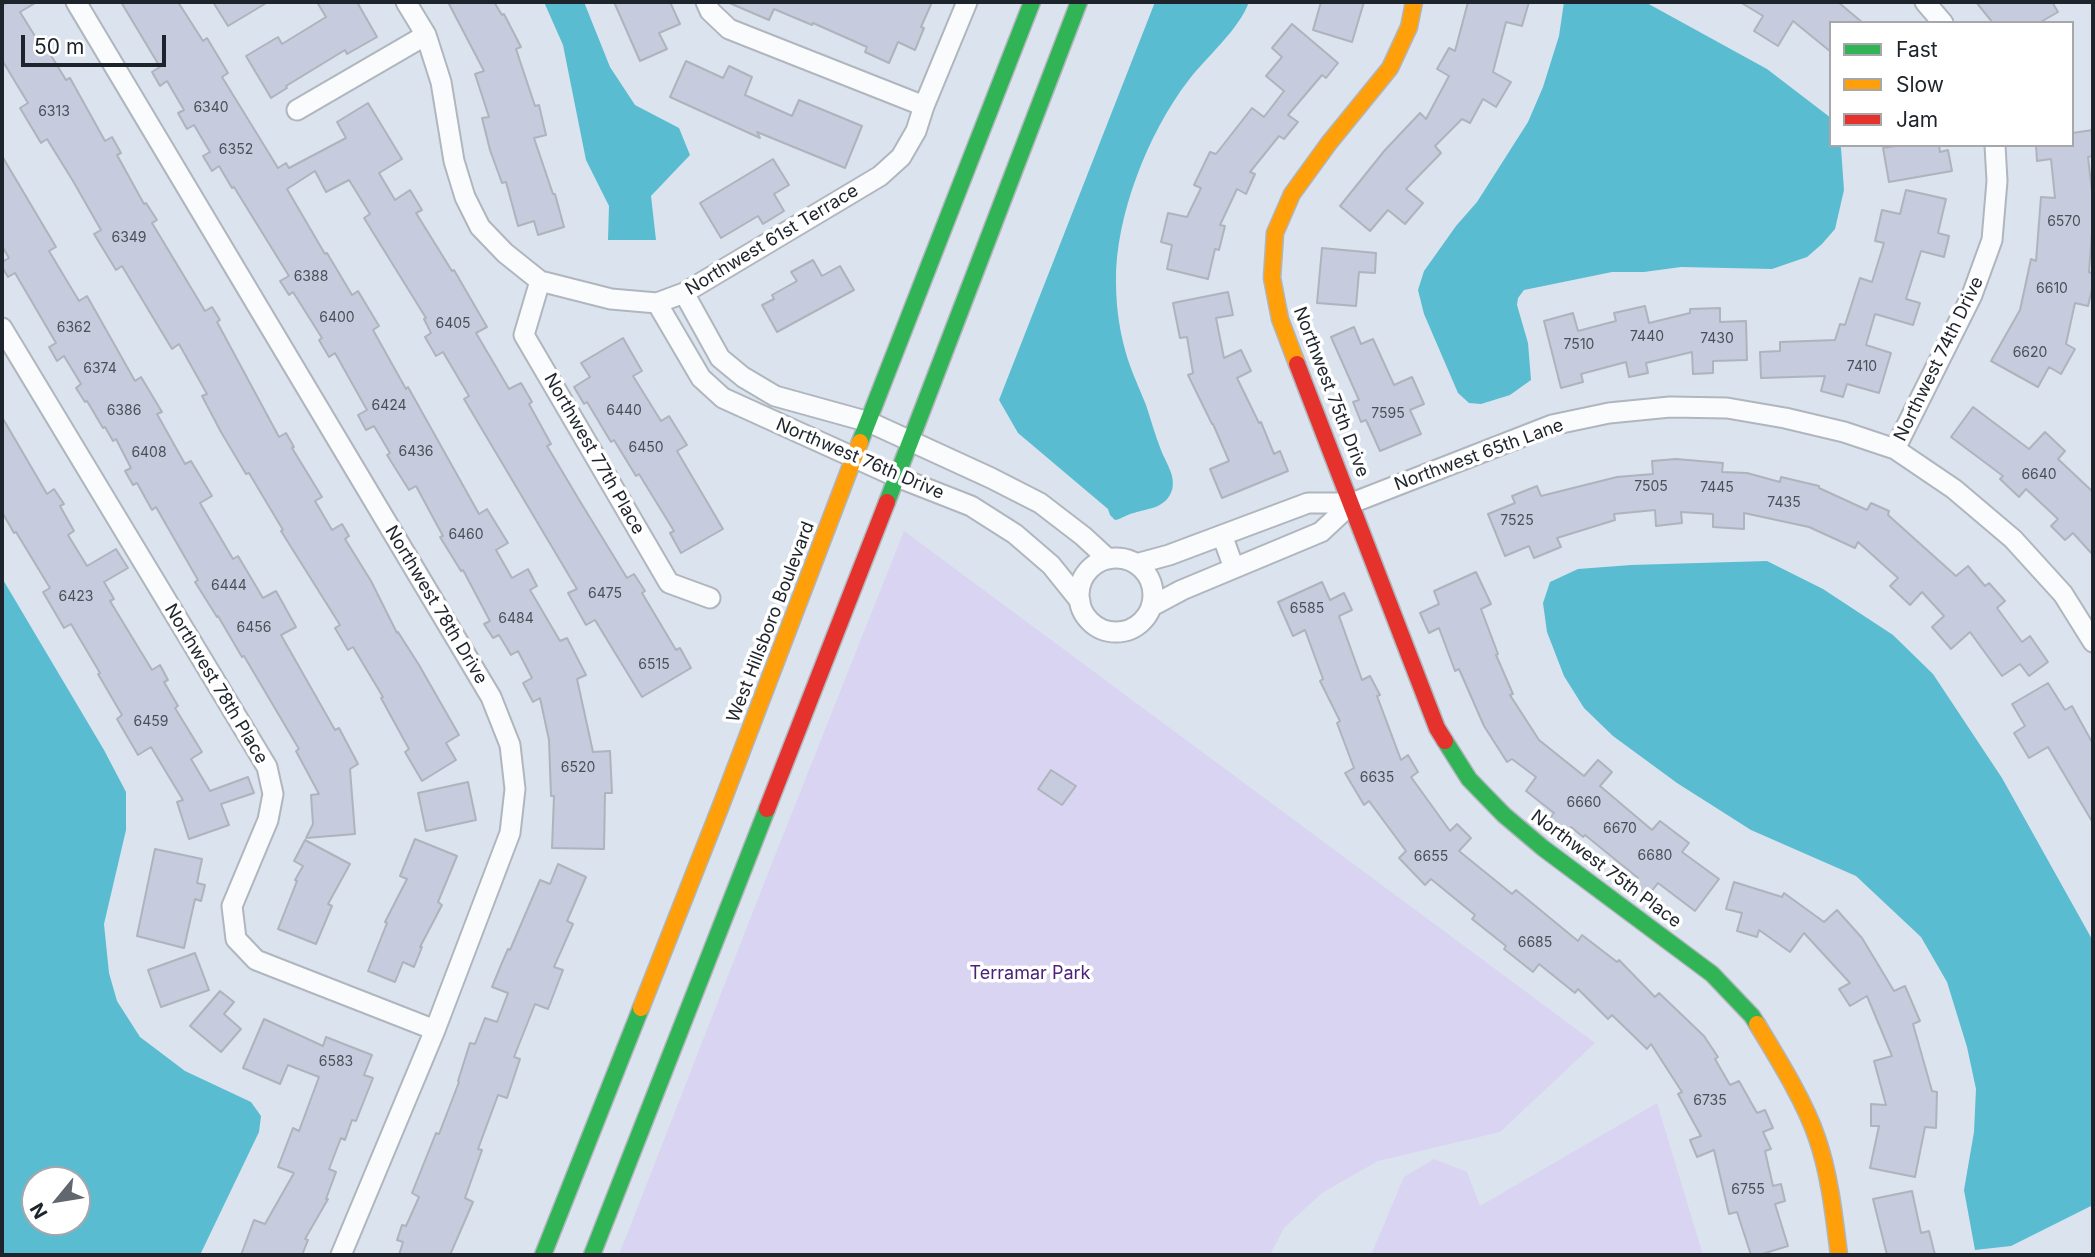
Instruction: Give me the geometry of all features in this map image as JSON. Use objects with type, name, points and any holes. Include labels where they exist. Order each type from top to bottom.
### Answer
[{"type":"street","name":"Northwest 78th Drive","points":[[76,2],[484,685],[510,745],[515,789],[510,833],[435,1030],[341,1255]]},
{"type":"street","points":[[406,2],[426,35],[441,82],[454,161],[465,197],[480,227],[505,253],[540,281]]},
{"type":"street","points":[[706,2],[710,11],[729,29],[924,106]]},
{"type":"street","name":"Northwest 61st Terrace","points":[[540,281],[611,299],[657,303],[684,293],[880,176],[901,157],[916,131],[967,2]]},
{"type":"street","name":"West Hillsboro Boulevard","points":[[543,1255],[720,808],[930,259],[1032,2]]},
{"type":"street","points":[[592,1255],[911,442],[1079,2]]},
{"type":"street","name":"Northwest 75th Drive","points":[[1352,503],[1280,318],[1272,278],[1275,233],[1292,194],[1390,68],[1409,27],[1414,2]]},
{"type":"street","points":[[1925,2],[1941,21]]},
{"type":"street","points":[[296,110],[426,35]]},
{"type":"street","name":"Northwest 74th Drive","points":[[1895,449],[1972,295],[1992,240],[1997,181],[1995,147]]},
{"type":"street","name":"Northwest 77th Place","points":[[540,281],[524,335],[669,583],[710,598]]},
{"type":"street","name":"Northwest 76th Drive","points":[[684,293],[720,358],[743,377],[775,396],[869,422],[991,478],[1041,503],[1108,559]]},
{"type":"street","name":"Northwest 76th Drive","points":[[657,303],[701,378],[723,398],[897,477],[971,506],[1016,534],[1051,565],[1080,601]]},
{"type":"street","name":"Northwest 78th Place","points":[[2,328],[267,767],[272,794],[268,820],[232,906],[236,939],[256,960],[435,1030]]},
{"type":"street","name":"Northwest 65th Lane","points":[[1352,503],[1552,425],[1609,413],[1670,407],[1727,408],[1785,418],[1844,432],[1895,449],[1954,489],[2013,538],[2063,594],[2093,642]]},
{"type":"street","points":[[1136,564],[1169,555],[1308,503],[1352,503]]},
{"type":"street","points":[[1152,606],[1182,590],[1321,531],[1352,503]]},
{"type":"street","name":"Northwest 75th Place","points":[[1352,503],[1437,728],[1469,779],[1504,815],[1542,848],[1712,974],[1752,1016],[1787,1074],[1817,1138],[1831,1196],[1839,1255]]},
{"type":"street","points":[[1222,535],[1234,568]]},
{"type":"street","points":[[1108,559],[1127,559],[1136,564],[1151,582],[1152,606],[1146,617],[1137,626],[1126,631],[1102,629],[1091,622],[1080,601],[1083,579],[1089,570],[1108,559]]},
{"type":"green space","name":"Terramar Park","points":[[904,531],[1595,1043],[1500,1132],[1378,1161],[1322,1193],[1284,1228],[1270,1255],[619,1255]]},
{"type":"green space","points":[[1657,1103],[1703,1255],[1371,1255],[1404,1177],[1434,1159],[1467,1172],[1480,1206]]},
{"type":"water","points":[[544,2],[584,2],[610,67],[635,105],[679,128],[690,155],[651,196],[656,240],[608,240],[609,206],[586,160],[563,45]]},
{"type":"water","points":[[1155,2],[1249,2],[1238,23],[1188,81],[1160,125],[1147,150],[1121,230],[1116,292],[1119,322],[1128,360],[1170,470],[1173,485],[1162,504],[1115,520],[1108,509],[1018,433],[999,400]]},
{"type":"water","points":[[1564,2],[1645,2],[1767,69],[1829,116],[1829,147],[1841,147],[1844,190],[1835,229],[1807,257],[1772,269],[1681,267],[1644,272],[1612,272],[1524,290],[1517,305],[1528,343],[1531,380],[1510,395],[1481,404],[1469,403],[1458,393],[1424,314],[1418,290],[1424,271],[1477,202],[1528,122],[1543,87],[1559,36]]},
{"type":"water","points":[[1767,561],[1823,589],[1893,635],[1933,674],[2002,778],[2093,941],[2093,1205],[2011,1246],[1975,1250],[1964,1190],[1974,1132],[1976,1089],[1967,1047],[1947,982],[1921,937],[1856,876],[1751,830],[1677,783],[1613,736],[1584,708],[1564,676],[1547,632],[1543,603],[1550,582],[1578,569]]},
{"type":"water","points":[[2,578],[126,792],[126,830],[104,924],[109,973],[117,1001],[140,1037],[185,1071],[251,1102],[261,1116],[259,1132],[200,1255],[2,1255]]},
{"type":"building","points":[[8,2],[37,2],[20,12],[38,41],[41,39],[66,80],[70,78],[105,141],[112,137],[121,153],[117,155],[144,204],[146,203],[157,220],[152,223],[205,311],[212,307],[220,320],[217,322],[279,437],[286,433],[294,447],[292,448],[322,497],[315,501],[332,530],[342,524],[349,536],[345,539],[371,581],[397,633],[419,665],[459,735],[446,743],[456,760],[422,781],[405,752],[409,749],[381,698],[383,697],[353,647],[348,650],[335,628],[340,625],[281,531],[283,530],[249,473],[246,474],[221,432],[202,396],[207,394],[179,344],[172,349],[122,266],[116,270],[94,234],[101,230],[73,181],[47,139],[41,143],[20,108],[28,103],[2,60],[2,5]]},
{"type":"building","points":[[121,2],[178,2],[203,41],[207,38],[228,73],[222,77],[278,168],[286,163],[289,168],[346,138],[337,122],[368,103],[402,159],[379,173],[395,200],[410,190],[422,210],[416,213],[452,271],[454,270],[487,327],[476,333],[509,389],[521,383],[551,444],[547,446],[627,578],[634,574],[645,591],[642,593],[676,650],[680,648],[691,668],[642,697],[595,620],[586,625],[568,593],[577,589],[464,399],[469,396],[443,352],[436,356],[425,337],[431,333],[424,319],[426,318],[364,218],[370,214],[349,180],[326,192],[315,171],[287,189],[352,295],[358,291],[379,326],[373,330],[479,514],[487,509],[508,543],[496,550],[512,578],[528,569],[537,586],[530,590],[560,641],[567,638],[586,675],[577,679],[593,752],[610,751],[612,793],[605,793],[604,849],[552,848],[554,796],[551,796],[549,740],[540,698],[533,702],[523,683],[532,678],[518,651],[511,655],[499,635],[493,638],[484,624],[490,621],[463,570],[461,571],[440,537],[443,536],[416,486],[409,490],[387,455],[390,453],[374,426],[366,430],[358,415],[367,410],[335,353],[329,357],[319,340],[322,338],[293,292],[289,295],[280,281],[289,276],[234,187],[232,188],[219,166],[212,171],[203,156],[210,152],[194,125],[187,129],[178,113],[184,110],[167,81],[160,86],[152,72],[160,67]]},
{"type":"building","points":[[213,2],[268,2],[228,26]]},
{"type":"building","points":[[317,2],[357,2],[377,37],[347,54],[345,50],[271,98],[246,56],[278,37],[282,44],[326,17]]},
{"type":"building","points":[[448,2],[494,2],[502,15],[504,14],[521,47],[516,49],[535,106],[539,105],[546,135],[534,138],[564,227],[538,235],[534,221],[518,226],[506,182],[502,183],[490,150],[482,118],[489,117],[475,74],[484,71]]},
{"type":"building","points":[[614,2],[670,2],[680,24],[659,33],[667,49],[640,61]]},
{"type":"building","points":[[727,2],[932,2],[915,50],[898,42],[889,63],[865,52],[867,47],[813,23],[812,25],[774,9],[769,20]]},
{"type":"building","points":[[1321,2],[1364,2],[1352,42],[1313,30]]},
{"type":"building","points":[[1468,2],[1529,2],[1522,26],[1506,22],[1493,72],[1511,82],[1496,107],[1483,99],[1470,123],[1462,119],[1435,146],[1441,153],[1406,189],[1423,203],[1405,224],[1388,210],[1370,231],[1340,206],[1385,150],[1420,113],[1426,119],[1449,76],[1437,69],[1449,48],[1455,51]]},
{"type":"building","points":[[1740,2],[1838,2],[1861,21],[1829,21],[1829,50],[1793,21],[1778,46],[1754,31],[1763,16]]},
{"type":"building","points":[[1976,2],[2052,2],[2058,12],[2042,21],[1991,21]]},
{"type":"building","points":[[1292,24],[1338,63],[1326,78],[1322,75],[1288,115],[1298,122],[1284,139],[1279,136],[1250,172],[1255,174],[1246,194],[1237,189],[1220,225],[1225,226],[1219,250],[1215,249],[1208,279],[1167,269],[1172,245],[1161,242],[1168,213],[1187,217],[1201,188],[1194,185],[1210,152],[1216,154],[1252,108],[1264,117],[1284,91],[1266,76],[1282,57],[1272,48]]},
{"type":"building","points":[[686,61],[723,78],[729,66],[752,77],[745,95],[792,116],[799,100],[862,126],[845,168],[757,132],[760,138],[670,97]]},
{"type":"building","points":[[2093,130],[2093,156],[2088,157],[2093,200],[2089,272],[2093,274],[2093,285],[2088,306],[2075,303],[2066,344],[2075,349],[2061,374],[2049,367],[2038,387],[1991,361],[2020,310],[2031,259],[2036,261],[2041,197],[2055,198],[2051,159],[2037,161],[2036,147],[2074,147],[2074,133]]},
{"type":"building","points":[[1939,147],[1940,152],[1948,150],[1952,171],[1889,182],[1883,148]]},
{"type":"building","points":[[2,156],[56,247],[49,251],[79,301],[87,296],[135,381],[141,377],[162,412],[157,414],[185,464],[191,461],[212,496],[200,503],[233,559],[238,556],[263,598],[276,591],[296,627],[281,635],[335,730],[339,728],[358,764],[350,769],[355,834],[306,838],[313,824],[311,795],[319,794],[296,751],[299,749],[244,656],[242,657],[195,582],[198,580],[156,507],[152,510],[137,483],[133,485],[125,471],[131,468],[116,439],[113,441],[76,388],[81,384],[64,356],[57,361],[49,347],[56,343],[15,273],[8,277],[2,267],[2,262],[9,258],[2,246]]},
{"type":"building","points":[[773,159],[789,185],[774,194],[784,211],[763,224],[758,216],[721,238],[700,203]]},
{"type":"building","points":[[1906,190],[1946,199],[1938,233],[1949,236],[1944,257],[1921,251],[1906,299],[1920,303],[1913,325],[1875,314],[1866,345],[1891,353],[1879,393],[1847,384],[1843,397],[1821,391],[1825,376],[1761,378],[1760,352],[1780,351],[1780,342],[1835,340],[1840,324],[1845,325],[1860,278],[1872,282],[1884,243],[1875,241],[1882,210],[1900,214]]},
{"type":"building","points":[[1322,248],[1376,253],[1375,273],[1359,272],[1356,306],[1317,303]]},
{"type":"building","points":[[813,260],[822,276],[840,266],[854,290],[777,332],[762,305],[774,299],[772,295],[797,281],[791,272]]},
{"type":"building","points":[[1228,292],[1233,315],[1216,318],[1224,358],[1241,350],[1251,371],[1237,378],[1259,423],[1261,422],[1274,454],[1280,451],[1288,471],[1222,498],[1210,469],[1229,461],[1188,375],[1193,373],[1187,337],[1180,338],[1173,303]]},
{"type":"building","points":[[1645,306],[1649,323],[1690,313],[1690,309],[1720,308],[1720,322],[1746,321],[1747,360],[1713,361],[1713,373],[1693,374],[1692,352],[1646,363],[1648,373],[1629,377],[1626,362],[1581,374],[1583,382],[1561,388],[1544,321],[1573,313],[1578,331],[1616,321],[1614,313]]},
{"type":"building","points":[[1354,327],[1361,344],[1373,339],[1394,385],[1412,377],[1424,404],[1410,410],[1421,434],[1380,451],[1366,420],[1361,422],[1353,402],[1359,400],[1331,337]]},
{"type":"building","points":[[623,338],[642,371],[633,376],[661,421],[669,416],[687,445],[677,451],[723,529],[681,553],[670,533],[674,531],[639,474],[636,476],[614,440],[611,442],[587,402],[584,404],[574,387],[590,377],[581,363]]},
{"type":"building","points":[[1973,407],[2029,449],[2045,432],[2065,451],[2058,459],[2093,492],[2093,555],[2073,533],[2065,540],[2051,526],[2058,519],[2026,489],[2019,497],[2000,479],[2003,476],[1951,437]]},
{"type":"building","points":[[2,417],[47,494],[54,489],[64,504],[60,506],[74,531],[68,535],[87,566],[116,549],[128,568],[104,582],[114,599],[110,601],[152,670],[160,665],[168,680],[164,682],[178,706],[175,708],[202,752],[191,759],[210,791],[248,777],[254,793],[221,804],[229,825],[189,839],[177,802],[183,800],[151,747],[138,755],[117,719],[122,715],[98,674],[100,673],[71,624],[64,628],[43,592],[50,588],[2,512]]},
{"type":"building","points":[[1676,459],[1723,463],[1722,472],[1747,473],[1780,482],[1781,477],[1819,486],[1867,510],[1871,503],[1889,511],[1888,515],[1956,576],[1968,566],[1985,586],[1989,583],[2005,601],[1997,608],[2022,642],[2030,636],[2048,662],[2029,676],[2020,664],[2002,676],[1970,632],[1951,649],[1932,627],[1944,616],[1922,592],[1910,605],[1890,586],[1898,578],[1858,542],[1855,548],[1809,527],[1744,513],[1744,529],[1713,527],[1713,514],[1681,512],[1682,523],[1656,526],[1655,510],[1614,514],[1615,520],[1557,538],[1561,547],[1534,558],[1529,546],[1505,556],[1488,514],[1515,503],[1512,496],[1537,486],[1541,496],[1617,477],[1653,474],[1652,461]]},
{"type":"building","points":[[1476,572],[1491,604],[1481,609],[1498,654],[1496,655],[1513,694],[1510,695],[1539,740],[1584,776],[1598,760],[1612,772],[1600,786],[1652,830],[1660,821],[1689,843],[1682,852],[1719,879],[1695,911],[1658,883],[1648,896],[1633,884],[1638,878],[1585,835],[1583,837],[1571,827],[1565,835],[1548,821],[1554,813],[1526,791],[1536,777],[1512,759],[1507,762],[1484,726],[1459,669],[1455,671],[1439,628],[1429,633],[1420,613],[1439,604],[1434,591]]},
{"type":"building","points":[[1322,582],[1330,600],[1344,593],[1352,610],[1339,616],[1362,680],[1370,676],[1380,695],[1377,696],[1401,760],[1408,755],[1418,772],[1411,777],[1450,831],[1457,824],[1471,838],[1459,851],[1512,894],[1516,890],[1578,941],[1582,935],[1617,962],[1619,960],[1655,997],[1659,993],[1704,1036],[1718,1057],[1715,1059],[1730,1085],[1739,1081],[1757,1113],[1765,1110],[1773,1128],[1763,1132],[1771,1149],[1765,1151],[1773,1186],[1781,1184],[1785,1201],[1775,1204],[1788,1246],[1751,1255],[1737,1212],[1729,1214],[1714,1150],[1697,1157],[1690,1140],[1701,1136],[1678,1094],[1682,1092],[1651,1044],[1647,1049],[1612,1015],[1608,1019],[1578,989],[1575,993],[1539,964],[1533,972],[1472,919],[1475,915],[1431,879],[1425,885],[1399,858],[1406,851],[1369,801],[1364,805],[1345,773],[1354,768],[1337,723],[1340,721],[1320,681],[1323,679],[1305,630],[1293,636],[1278,602]]},
{"type":"building","points":[[2048,683],[2065,710],[2072,706],[2093,744],[2093,823],[2048,747],[2029,758],[2014,733],[2025,726],[2012,704]]},
{"type":"building","points":[[1051,770],[1076,786],[1062,805],[1038,789]]},
{"type":"building","points":[[468,782],[476,820],[426,831],[418,793]]},
{"type":"building","points":[[415,839],[457,856],[438,902],[442,905],[420,947],[414,967],[403,962],[395,982],[368,971],[387,923],[385,922],[407,879],[400,876]]},
{"type":"building","points":[[305,840],[350,864],[328,904],[332,906],[316,944],[278,929],[297,881],[295,880],[303,866],[294,861]]},
{"type":"building","points":[[155,849],[202,859],[197,883],[205,885],[201,901],[195,899],[184,948],[137,936]]},
{"type":"building","points":[[558,864],[586,877],[567,921],[573,924],[554,967],[563,970],[548,1009],[535,1004],[514,1057],[520,1059],[507,1098],[498,1095],[478,1149],[482,1150],[465,1198],[473,1202],[450,1255],[399,1255],[403,1242],[397,1240],[402,1225],[406,1226],[419,1197],[412,1193],[436,1133],[439,1134],[459,1082],[470,1043],[475,1044],[485,1018],[497,1022],[508,993],[492,987],[540,880],[550,884]]},
{"type":"building","points":[[1734,882],[1782,897],[1784,893],[1824,922],[1837,910],[1862,938],[1894,991],[1905,986],[1920,1021],[1913,1024],[1932,1091],[1937,1092],[1936,1128],[1925,1127],[1915,1177],[1870,1168],[1879,1126],[1871,1126],[1871,1104],[1886,1105],[1874,1061],[1892,1056],[1867,996],[1850,1006],[1839,989],[1850,983],[1804,933],[1790,952],[1759,930],[1757,937],[1737,931],[1742,913],[1726,909]]},
{"type":"building","points":[[195,953],[209,990],[161,1007],[148,970]]},
{"type":"building","points":[[220,991],[234,1002],[224,1014],[241,1029],[221,1052],[190,1026]]},
{"type":"building","points":[[264,1019],[323,1046],[326,1037],[372,1055],[364,1075],[373,1078],[356,1121],[352,1120],[345,1140],[341,1138],[329,1169],[336,1172],[328,1199],[305,1239],[308,1240],[302,1255],[241,1255],[254,1220],[265,1224],[294,1173],[278,1167],[293,1128],[299,1131],[319,1077],[288,1065],[280,1084],[243,1068]]},
{"type":"building","points":[[1912,1191],[1921,1233],[1929,1231],[1935,1255],[1887,1255],[1873,1199]]},
{"type":"traffic: fast","points":[[860,442],[1032,2]]},
{"type":"traffic: fast","points":[[887,502],[1079,2]]},
{"type":"traffic: fast","points":[[1445,741],[1469,779],[1504,815],[1543,848],[1712,974],[1757,1024]]},
{"type":"traffic: fast","points":[[592,1255],[767,809]]},
{"type":"traffic: fast","points":[[543,1255],[641,1008]]},
{"type":"traffic: slow","points":[[1297,364],[1280,319],[1272,278],[1275,233],[1292,194],[1329,143],[1390,68],[1409,27],[1414,2]]},
{"type":"traffic: slow","points":[[641,1008],[860,442]]},
{"type":"traffic: slow","points":[[1757,1024],[1798,1094],[1817,1138],[1828,1181],[1839,1255]]},
{"type":"traffic: jam","points":[[1297,364],[1437,728],[1445,741]]},
{"type":"traffic: jam","points":[[767,809],[887,502]]}]
